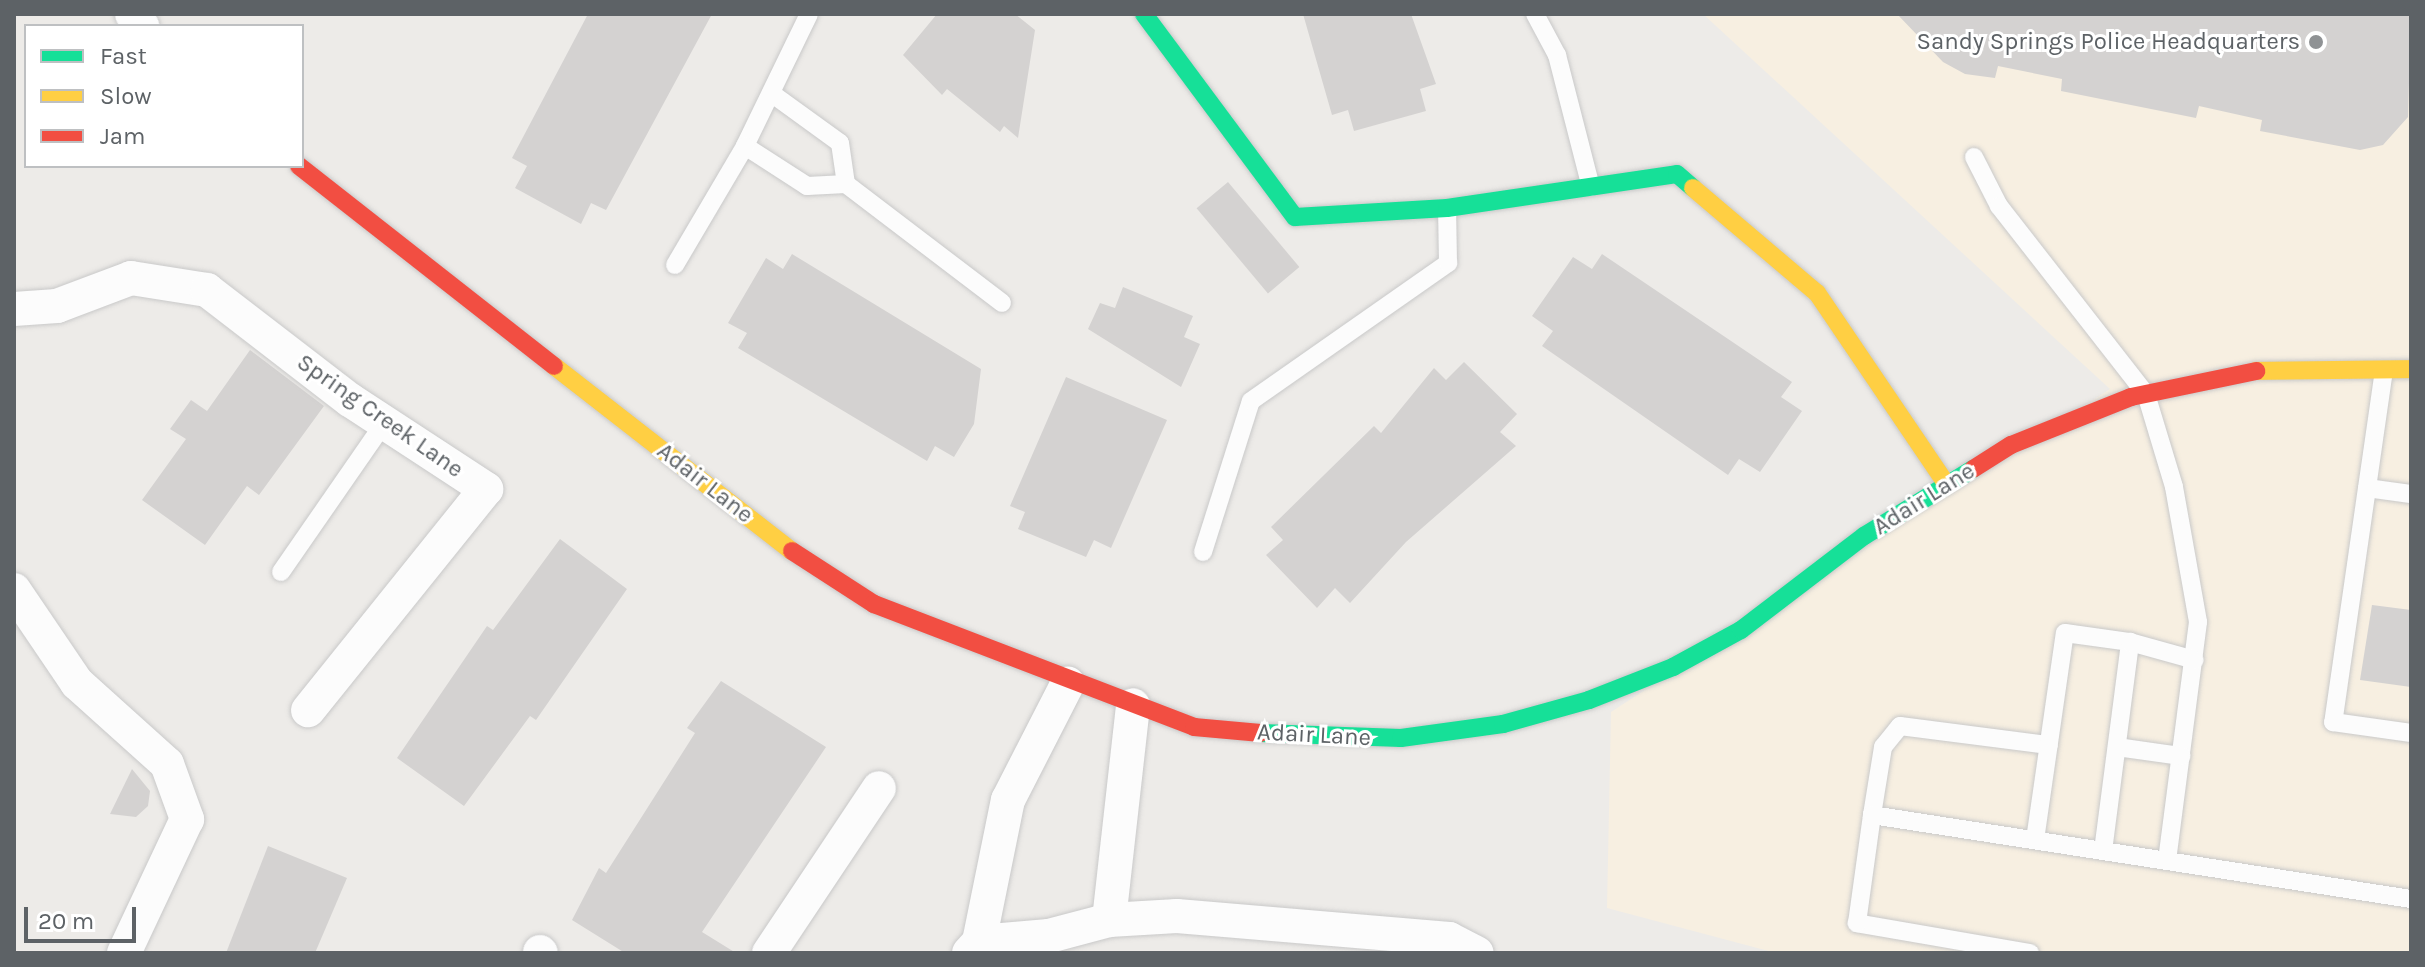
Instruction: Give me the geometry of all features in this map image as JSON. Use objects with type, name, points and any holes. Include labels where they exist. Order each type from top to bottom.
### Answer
[{"type":"street","points":[[1144,14],[1295,217],[1447,208],[1677,174],[1817,293],[1947,485]]},
{"type":"street","name":"Adair Lane","points":[[302,168],[813,568],[874,604],[1068,683],[1194,727],[1310,738],[1401,738],[1503,724],[1589,700],[1687,659],[1741,630],[1864,536],[2011,445],[2146,394],[2258,371],[2411,369]]},
{"type":"street","name":"Spring Creek Lane","points":[[14,309],[57,306],[131,278],[207,290],[385,422],[486,489],[308,710]]},
{"type":"street","points":[[14,590],[77,683],[167,764],[187,819],[124,953]]},
{"type":"street","points":[[1068,683],[1008,800],[974,947],[1049,936],[1109,920],[1177,916],[1240,940],[1449,939],[1477,953]]},
{"type":"street","points":[[1109,920],[1133,705]]},
{"type":"street","points":[[769,953],[879,788]]},
{"type":"lane","points":[[675,265],[745,146],[809,14]]},
{"type":"lane","points":[[1535,14],[1557,55],[1591,187]]},
{"type":"lane","points":[[771,93],[840,143],[846,184]]},
{"type":"lane","points":[[745,146],[807,186],[846,184],[1002,303]]},
{"type":"lane","points":[[1974,157],[1999,206],[2146,394],[2174,487],[2198,622],[2167,861]]},
{"type":"lane","points":[[1203,552],[1251,401],[1448,263],[1447,208]]},
{"type":"lane","points":[[2385,368],[2333,722],[2411,733]]},
{"type":"lane","points":[[281,572],[385,422]]},
{"type":"lane","points":[[2367,488],[2411,494]]},
{"type":"lane","points":[[2035,840],[2065,633],[2130,642],[2195,660]]},
{"type":"lane","points":[[2103,851],[2130,642]]},
{"type":"lane","points":[[2030,953],[1857,923],[1883,747],[1900,726],[2049,745]]},
{"type":"lane","points":[[2117,747],[2181,756]]},
{"type":"lane","points":[[1872,815],[2411,899]]},
{"type":"shaded area","points":[[1703,14],[2411,14],[2411,953],[1776,953],[1607,908],[1611,712],[2110,389]]},
{"type":"building","points":[[588,14],[712,14],[606,210],[591,203],[581,224],[515,188],[527,166],[512,158]]},
{"type":"building","points":[[937,14],[1015,14],[1035,30],[1018,138],[1004,126],[1000,132],[947,89],[942,95],[903,55]]},
{"type":"building","points":[[1303,14],[1411,14],[1436,84],[1420,89],[1426,111],[1354,131],[1348,110],[1332,115]]},
{"type":"building","points":[[1897,14],[2411,14],[2408,117],[2383,145],[2360,150],[2260,131],[2262,120],[2199,106],[2196,118],[2061,91],[2062,79],[1998,66],[1995,78],[1965,74],[1943,62]]},
{"type":"building","points":[[1228,182],[1299,267],[1268,293],[1197,208]]},
{"type":"building","points":[[792,254],[981,369],[974,424],[954,457],[935,446],[927,461],[738,348],[747,333],[728,323],[766,258],[783,269]]},
{"type":"building","points":[[1602,254],[1792,382],[1781,397],[1802,411],[1760,472],[1739,459],[1728,475],[1542,346],[1553,331],[1532,316],[1573,257],[1592,269]]},
{"type":"building","points":[[1123,287],[1193,316],[1184,337],[1200,344],[1181,387],[1088,329],[1100,303],[1115,308]]},
{"type":"building","points":[[250,350],[324,406],[259,495],[247,486],[205,545],[142,500],[186,439],[170,429],[191,400],[207,411]]},
{"type":"building","points":[[1464,362],[1517,414],[1500,432],[1516,446],[1406,542],[1350,603],[1335,588],[1317,608],[1266,555],[1283,540],[1271,527],[1374,426],[1381,433],[1434,368],[1446,380]]},
{"type":"building","points":[[1066,377],[1167,420],[1111,548],[1094,540],[1086,557],[1018,529],[1025,512],[1010,506]]},
{"type":"building","points":[[560,539],[627,589],[536,720],[530,716],[464,806],[397,758],[487,626],[493,630]]},
{"type":"building","points":[[2372,605],[2411,610],[2411,687],[2360,680]]},
{"type":"building","points":[[721,681],[826,747],[702,932],[736,953],[625,953],[572,920],[599,868],[606,873],[695,733],[687,728]]},
{"type":"building","points":[[132,769],[150,791],[148,806],[136,817],[110,814]]},
{"type":"building","points":[[268,846],[347,878],[315,953],[226,953]]},
{"type":"traffic: fast","points":[[1144,14],[1295,217],[1447,208],[1677,174],[1693,188]]},
{"type":"traffic: fast","points":[[1261,733],[1401,738],[1503,724],[1589,700],[1673,667],[1741,630],[1864,536],[1973,469]]},
{"type":"traffic: slow","points":[[1693,188],[1817,293],[1947,485]]},
{"type":"traffic: slow","points":[[554,366],[792,551]]},
{"type":"traffic: slow","points":[[2256,371],[2411,369]]},
{"type":"traffic: jam","points":[[302,168],[554,366]]},
{"type":"traffic: jam","points":[[1973,469],[2011,445],[2131,397],[2256,371]]},
{"type":"traffic: jam","points":[[792,551],[874,604],[1194,727],[1261,733]]},
{"type":"place","name":"Sandy Springs Police Headquarters","points":[[2316,42]]}]
